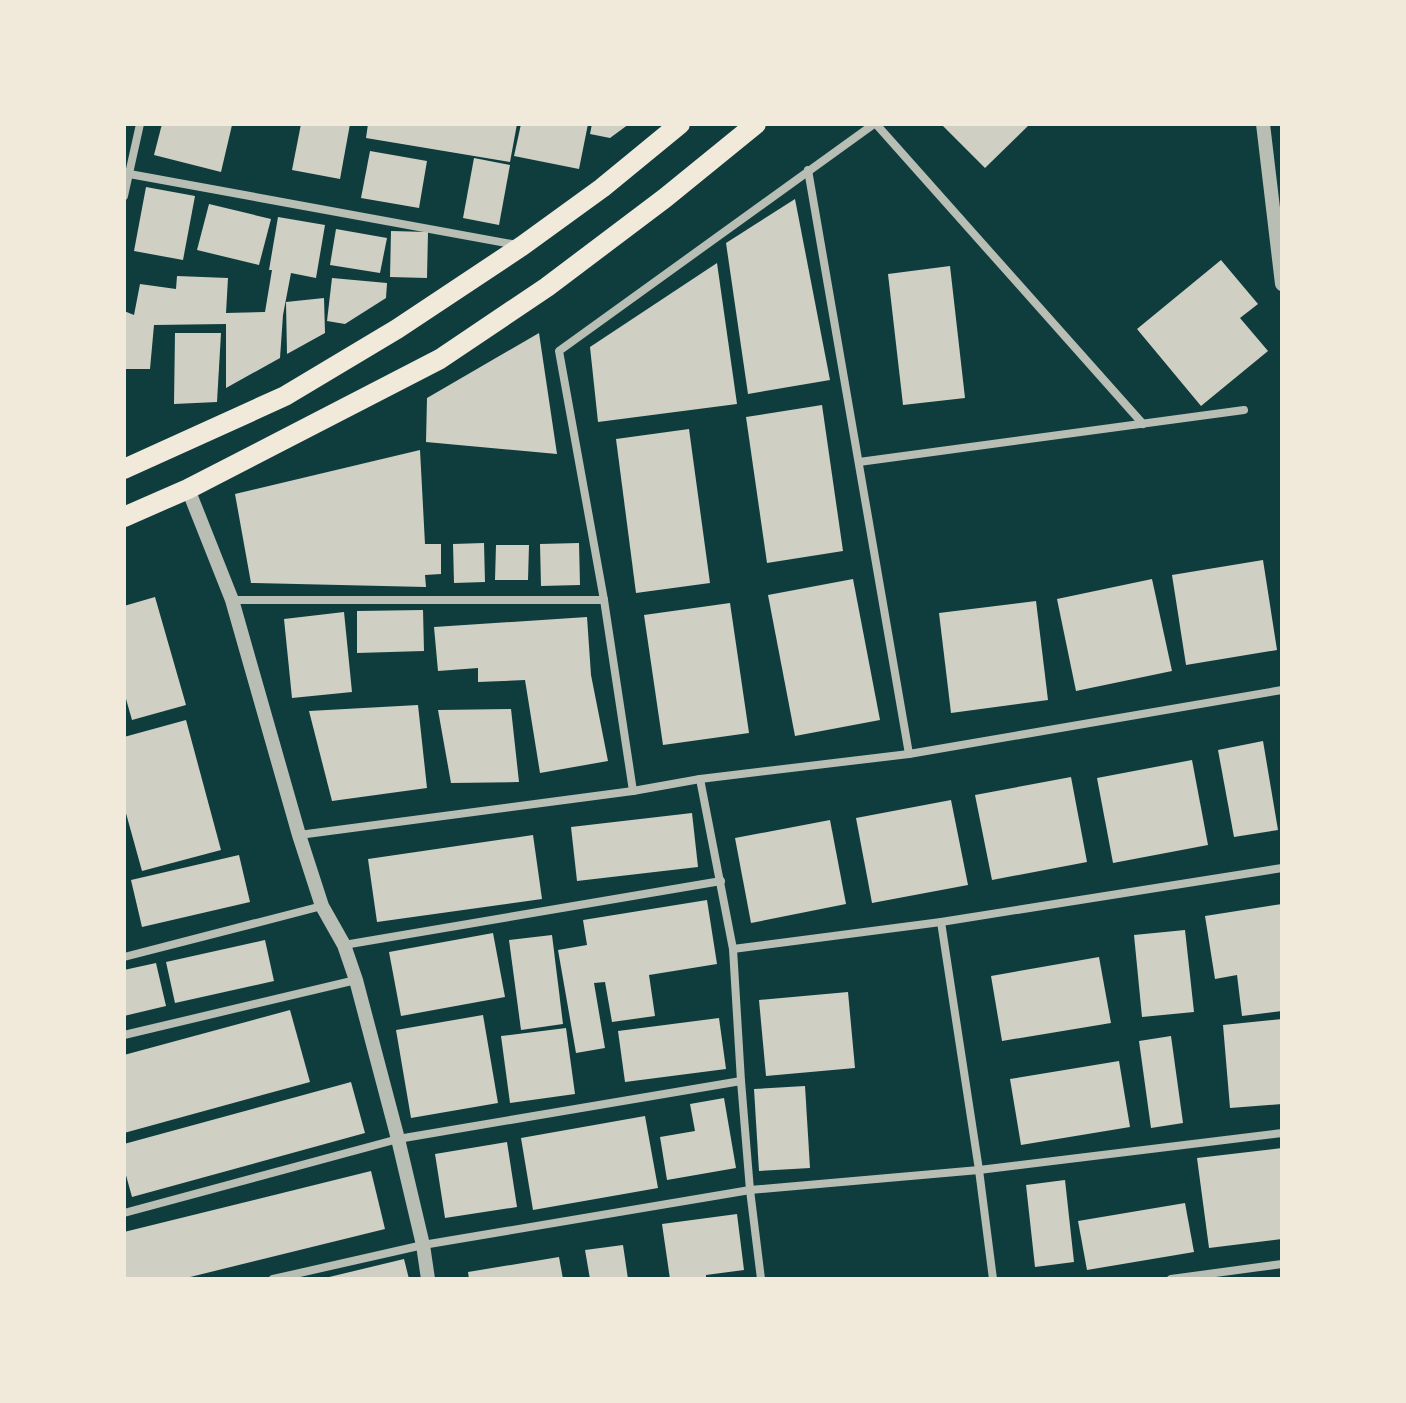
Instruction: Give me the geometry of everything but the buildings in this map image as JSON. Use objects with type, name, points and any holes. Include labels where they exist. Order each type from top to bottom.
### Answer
[{"type":"main road","points":[[124,469],[285,396],[397,329],[522,246],[602,188],[680,124]]},
{"type":"main road","points":[[124,517],[188,489],[440,359],[547,287],[756,124]]},
{"type":"street","points":[[124,196],[126,173],[140,124]]},
{"type":"street","points":[[633,791],[604,600],[559,351],[808,170],[875,124],[1143,424]]},
{"type":"street","points":[[1263,124],[1282,284]]},
{"type":"street","points":[[808,170],[909,754]]},
{"type":"street","points":[[126,173],[522,246]]},
{"type":"street","points":[[859,462],[1244,410]]},
{"type":"street","points":[[188,489],[232,600],[322,906],[344,945],[356,980],[398,1139],[428,1279]]},
{"type":"street","points":[[232,600],[604,600]]},
{"type":"street","points":[[299,835],[633,791],[700,779],[909,754],[1282,690]]},
{"type":"street","points":[[700,779],[733,949],[750,1190],[761,1279]]},
{"type":"street","points":[[733,949],[941,922],[1282,868]]},
{"type":"street","points":[[344,945],[721,881]]},
{"type":"street","points":[[124,957],[322,906]]},
{"type":"street","points":[[941,922],[993,1279]]},
{"type":"street","points":[[124,1035],[356,980]]},
{"type":"street","points":[[124,1213],[398,1139],[741,1081]]},
{"type":"street","points":[[273,1279],[423,1245],[750,1190],[979,1170],[1282,1133]]},
{"type":"street","points":[[1171,1279],[1282,1264]]}]
